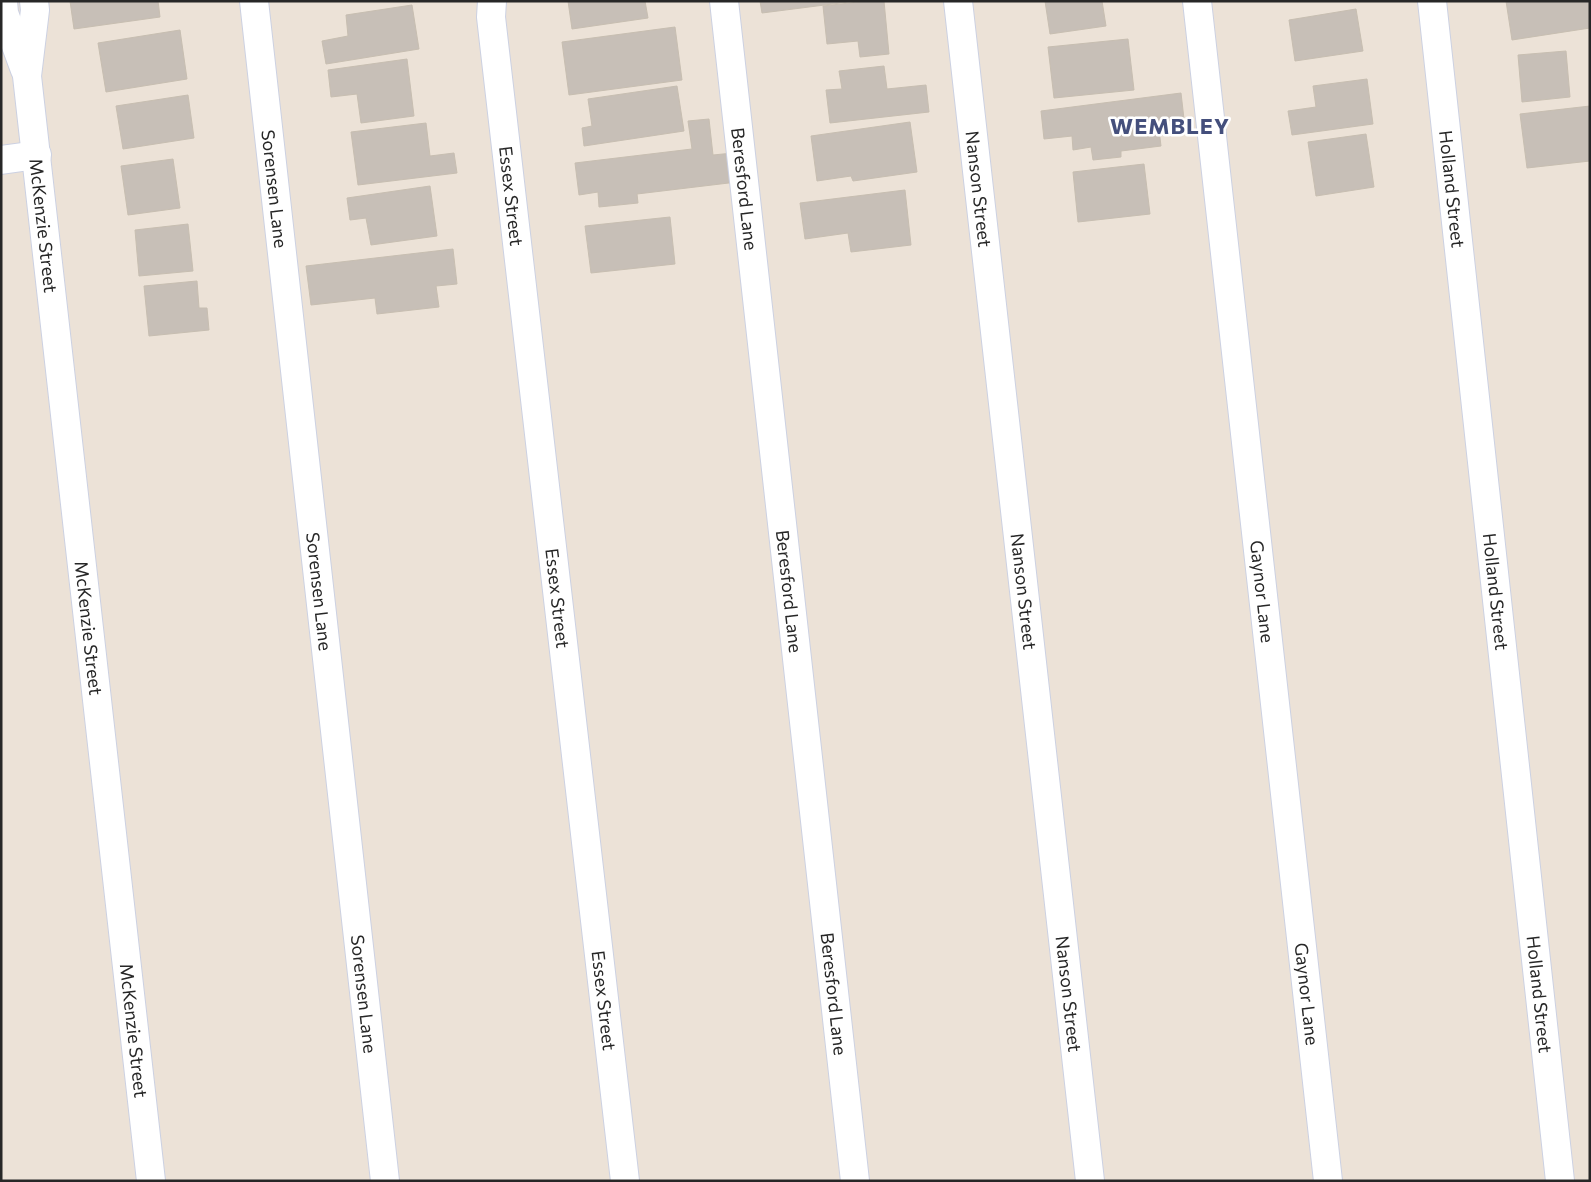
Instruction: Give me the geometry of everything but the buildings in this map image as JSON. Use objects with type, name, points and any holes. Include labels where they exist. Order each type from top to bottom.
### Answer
[{"type":"street","name":"McKenzie Street","points":[[3,1],[4,12],[27,76],[37,155],[151,1181]]},
{"type":"street","name":"McKenzie Street","points":[[27,76],[35,10],[34,1]]},
{"type":"street","name":"Sorensen Lane","points":[[254,1],[385,1181]]},
{"type":"street","name":"Beresford Lane","points":[[724,1],[855,1181]]},
{"type":"street","name":"Nanson Street","points":[[958,1],[1090,1181]]},
{"type":"street","name":"Gaynor Lane","points":[[1197,1],[1328,1181]]},
{"type":"street","name":"Holland Street","points":[[1432,1],[1560,1181]]},
{"type":"street","name":"Essex Street","points":[[490,6],[626,1181]]},
{"type":"street","points":[[1,160],[37,155]]},
{"type":"district","name":"WEMBLEY","points":[[1170,125]]}]
